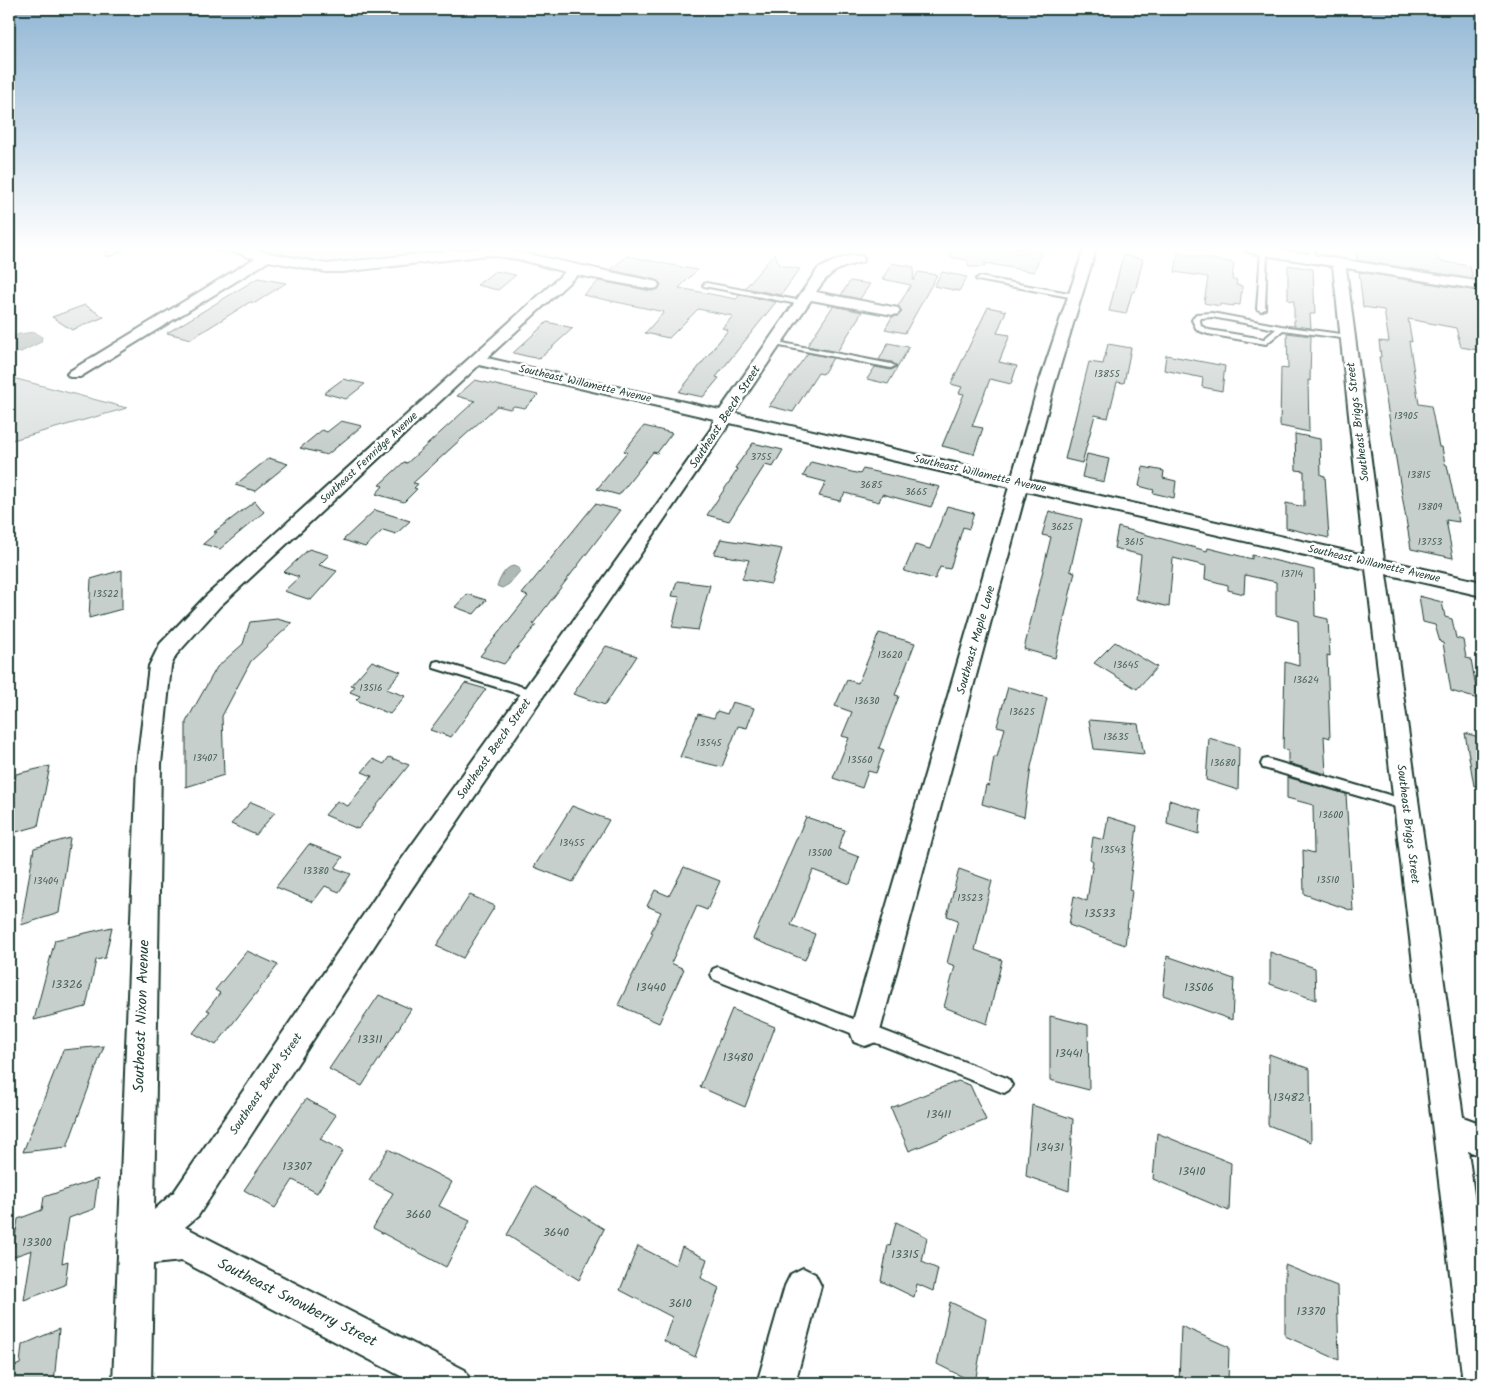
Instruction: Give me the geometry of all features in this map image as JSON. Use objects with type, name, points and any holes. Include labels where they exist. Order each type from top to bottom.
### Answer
[{"type":"street","points":[[75,374],[173,314]]},
{"type":"street","name":"Southeast Fernridge Avenue","points":[[168,650],[213,601],[526,314]]},
{"type":"street","name":"Southeast Beech Street","points":[[136,1249],[186,1204],[403,879],[719,430],[724,416],[794,314]]},
{"type":"street","name":"Southeast Maple Lane","points":[[865,1031],[1046,386],[1069,314]]},
{"type":"street","name":"Southeast Briggs Street","points":[[1345,314],[1375,565],[1482,1383]]},
{"type":"street","name":"Southeast Willamette Avenue","points":[[476,360],[1482,589]]},
{"type":"street","name":"Southeast Nixon Avenue","points":[[132,1383],[149,764],[160,666],[168,650]]},
{"type":"street","points":[[1448,1127],[1482,1140]]},
{"type":"street","name":"Southeast Snowberry Street","points":[[136,1249],[184,1244],[452,1383]]},
{"type":"street","points":[[776,1383],[803,1286]]},
{"type":"lane","points":[[1281,328],[1270,340],[1259,341],[1201,330],[1196,320],[1199,316],[1212,316],[1281,328],[1348,336]]},
{"type":"lane","points":[[775,343],[891,366]]},
{"type":"lane","points":[[438,665],[532,694]]},
{"type":"lane","points":[[1267,764],[1406,805]]},
{"type":"lane","points":[[718,974],[1004,1085]]},
{"type":"shaded area","points":[[35,332],[42,337],[41,342],[21,352],[9,354],[9,339],[19,334]]},
{"type":"shaded area","points":[[9,377],[127,408],[9,441]]},
{"type":"shaded area","points":[[513,566],[519,568],[520,571],[509,584],[502,588],[497,586],[505,571]]},
{"type":"building","points":[[60,314],[99,314],[104,317],[72,330],[52,317]]},
{"type":"building","points":[[199,314],[231,314],[191,339],[167,333]]},
{"type":"building","points":[[662,314],[693,314],[669,338],[645,333]]},
{"type":"building","points":[[723,314],[766,314],[716,377],[719,378],[703,397],[679,392],[728,330],[722,328],[733,316]]},
{"type":"building","points":[[828,314],[861,314],[837,352],[807,346]]},
{"type":"building","points":[[900,314],[916,314],[905,333],[885,329],[892,317]]},
{"type":"building","points":[[985,314],[1005,314],[997,333],[1010,335],[999,362],[1017,366],[1011,384],[990,379],[972,426],[983,428],[974,454],[942,446],[964,394],[959,393],[962,387],[951,384]]},
{"type":"building","points":[[1294,314],[1315,314],[1310,314],[1311,328],[1294,326]]},
{"type":"building","points":[[1385,314],[1477,314],[1482,332],[1482,351],[1461,347],[1456,328],[1408,319],[1412,342],[1409,341],[1419,404],[1431,406],[1439,447],[1442,447],[1445,464],[1447,465],[1459,522],[1446,520],[1453,558],[1411,549],[1379,357],[1381,357],[1379,341],[1389,342]]},
{"type":"building","points":[[547,322],[573,328],[539,359],[513,353]]},
{"type":"building","points":[[1287,333],[1311,336],[1310,381],[1308,380],[1309,432],[1280,426],[1281,368],[1288,369]]},
{"type":"building","points":[[888,343],[909,347],[888,384],[867,379],[875,367],[891,370],[897,367],[892,362],[879,360]]},
{"type":"building","points":[[1108,344],[1131,348],[1124,383],[1117,382],[1108,418],[1095,415],[1082,463],[1065,459],[1089,362],[1103,364]]},
{"type":"building","points":[[808,353],[833,358],[823,374],[818,373],[793,412],[769,406]]},
{"type":"building","points":[[1166,355],[1225,366],[1222,391],[1202,387],[1203,378],[1164,370]]},
{"type":"building","points":[[343,379],[365,384],[346,399],[324,393]]},
{"type":"building","points":[[475,380],[538,395],[525,408],[514,406],[510,409],[497,406],[413,483],[418,484],[414,488],[417,489],[404,502],[376,494],[383,486],[379,485],[404,462],[407,463],[475,401],[457,396]]},
{"type":"building","points":[[341,421],[362,426],[327,455],[300,448],[322,430],[327,432]]},
{"type":"building","points":[[644,426],[672,433],[657,453],[653,452],[619,495],[597,489],[627,452],[624,451]]},
{"type":"building","points":[[1295,434],[1320,439],[1321,475],[1325,476],[1329,538],[1286,528],[1286,503],[1304,507],[1304,471],[1296,470]]},
{"type":"building","points":[[753,443],[783,450],[773,467],[765,465],[729,521],[707,515],[738,469],[735,468]]},
{"type":"building","points":[[1087,454],[1109,459],[1104,482],[1082,477]]},
{"type":"building","points":[[269,458],[288,464],[255,491],[235,485]]},
{"type":"building","points":[[811,462],[860,474],[863,469],[940,487],[931,507],[882,494],[879,502],[845,493],[840,501],[819,496],[826,482],[803,476]]},
{"type":"building","points":[[1143,467],[1164,471],[1163,478],[1176,481],[1174,498],[1153,493],[1154,490],[1139,486]]},
{"type":"building","points":[[255,501],[264,512],[220,549],[203,544],[217,532],[214,532]]},
{"type":"building","points":[[595,504],[620,510],[533,624],[536,625],[504,664],[480,656],[528,596],[522,594]]},
{"type":"building","points":[[947,506],[974,513],[969,529],[963,527],[950,569],[940,567],[935,579],[904,571],[915,545],[930,549]]},
{"type":"building","points":[[375,510],[410,521],[396,534],[383,530],[365,547],[343,540]]},
{"type":"building","points":[[1049,511],[1082,519],[1070,571],[1075,572],[1055,658],[1024,649],[1051,537],[1042,535]]},
{"type":"building","points":[[1118,527],[1207,551],[1208,548],[1252,559],[1252,555],[1314,570],[1315,616],[1328,619],[1330,656],[1327,655],[1330,738],[1324,736],[1326,774],[1288,763],[1288,750],[1283,749],[1285,662],[1299,666],[1298,621],[1276,615],[1276,582],[1245,575],[1244,594],[1228,590],[1228,585],[1205,579],[1206,566],[1173,558],[1169,607],[1136,599],[1141,555],[1114,548]]},
{"type":"building","points":[[721,539],[782,549],[771,584],[742,579],[749,560],[714,554]]},
{"type":"building","points":[[309,549],[329,555],[319,565],[337,571],[311,600],[284,591],[299,577],[284,572]]},
{"type":"building","points":[[122,570],[122,609],[89,618],[91,579]]},
{"type":"building","points":[[677,581],[710,585],[698,630],[672,627],[680,597],[672,596]]},
{"type":"building","points":[[467,594],[486,600],[474,614],[455,607]]},
{"type":"building","points":[[1419,596],[1442,602],[1445,617],[1452,619],[1456,638],[1463,640],[1466,658],[1471,659],[1478,699],[1451,691],[1443,643],[1440,642],[1435,625],[1423,622]]},
{"type":"building","points":[[277,619],[292,623],[251,661],[222,716],[224,775],[186,787],[186,722],[217,667],[243,644],[250,622]]},
{"type":"building","points":[[879,633],[915,643],[895,695],[899,696],[879,748],[884,750],[876,773],[868,771],[862,788],[833,778],[849,738],[842,736],[852,712],[835,706],[847,680],[858,683]]},
{"type":"building","points":[[1115,642],[1157,667],[1137,689],[1094,663]]},
{"type":"building","points":[[606,646],[637,656],[605,705],[573,694]]},
{"type":"building","points":[[372,661],[401,672],[386,689],[405,696],[390,714],[356,700],[360,696],[350,692],[355,686],[351,685]]},
{"type":"building","points":[[465,683],[486,689],[451,737],[430,730]]},
{"type":"building","points":[[1008,687],[1047,698],[1031,767],[1024,817],[982,804],[986,785],[989,786],[994,757],[997,757],[1005,728],[997,726]]},
{"type":"building","points":[[732,702],[754,708],[747,728],[738,726],[722,767],[680,757],[698,714],[714,718],[717,711],[727,714]]},
{"type":"building","points":[[1089,720],[1138,724],[1144,754],[1094,749]]},
{"type":"building","points":[[1465,733],[1482,738],[1482,785],[1474,786]]},
{"type":"building","points":[[1209,738],[1239,747],[1238,790],[1206,780]]},
{"type":"building","points":[[389,757],[409,765],[358,829],[325,815],[337,801],[348,806],[372,776],[362,772],[373,759],[384,764]]},
{"type":"building","points":[[50,766],[38,826],[9,834],[9,794],[12,793],[16,774]]},
{"type":"building","points":[[1287,777],[1346,794],[1353,911],[1304,894],[1303,850],[1314,853],[1313,805],[1287,798]]},
{"type":"building","points":[[1169,800],[1201,810],[1199,834],[1167,824]]},
{"type":"building","points":[[251,802],[275,812],[256,835],[231,824]]},
{"type":"building","points":[[572,806],[609,820],[573,882],[534,867]]},
{"type":"building","points":[[806,817],[845,830],[838,849],[859,857],[850,884],[813,870],[791,925],[815,934],[805,960],[753,939]]},
{"type":"building","points":[[1108,817],[1137,826],[1129,890],[1132,891],[1125,945],[1069,925],[1074,896],[1087,901],[1093,861],[1090,859],[1093,837],[1104,840]]},
{"type":"building","points":[[70,838],[59,913],[21,925],[34,848]]},
{"type":"building","points":[[309,844],[343,857],[335,868],[351,874],[339,892],[325,886],[313,902],[276,887]]},
{"type":"building","points":[[684,867],[720,881],[707,910],[697,906],[671,963],[684,969],[659,1023],[618,1005],[653,933],[651,932],[661,912],[647,906],[655,890],[669,896]]},
{"type":"building","points":[[959,869],[992,881],[975,950],[1002,960],[987,1024],[944,1007],[955,966],[947,963],[958,920],[947,916]]},
{"type":"building","points":[[470,895],[495,906],[463,958],[436,946]]},
{"type":"building","points":[[112,927],[105,958],[96,960],[86,1007],[34,1020],[55,940]]},
{"type":"building","points":[[247,951],[278,965],[216,1045],[193,1033],[210,1011],[207,1010],[220,993],[215,990]]},
{"type":"building","points":[[1270,952],[1315,968],[1316,1000],[1270,984]]},
{"type":"building","points":[[1167,956],[1234,979],[1232,1020],[1163,995]]},
{"type":"building","points":[[379,995],[411,1009],[362,1086],[329,1069]]},
{"type":"building","points":[[732,1009],[775,1027],[745,1107],[700,1087]]},
{"type":"building","points":[[1050,1016],[1088,1025],[1089,1090],[1050,1080]]},
{"type":"building","points":[[104,1046],[67,1147],[23,1152],[63,1050]]},
{"type":"building","points":[[1269,1054],[1310,1069],[1311,1142],[1268,1125]]},
{"type":"building","points":[[958,1081],[970,1085],[986,1120],[909,1151],[891,1108]]},
{"type":"building","points":[[306,1099],[336,1115],[320,1139],[343,1151],[317,1193],[293,1180],[275,1208],[244,1190]]},
{"type":"building","points":[[1032,1105],[1073,1119],[1069,1191],[1026,1176]]},
{"type":"building","points":[[1157,1133],[1231,1163],[1229,1211],[1153,1179]]},
{"type":"building","points":[[388,1149],[452,1182],[439,1206],[470,1221],[446,1267],[373,1228],[393,1193],[369,1180]]},
{"type":"building","points":[[98,1179],[94,1209],[69,1218],[62,1263],[68,1261],[65,1285],[24,1300],[32,1250],[12,1257],[18,1219],[42,1210],[44,1197]]},
{"type":"building","points":[[534,1186],[604,1229],[579,1280],[507,1235]]},
{"type":"building","points":[[896,1222],[927,1237],[922,1262],[938,1269],[933,1291],[917,1284],[914,1297],[881,1281],[888,1245],[890,1246]]},
{"type":"building","points":[[638,1246],[675,1265],[682,1247],[707,1259],[701,1278],[719,1288],[695,1357],[664,1341],[672,1317],[620,1290]]},
{"type":"building","points":[[1285,1265],[1337,1286],[1339,1360],[1285,1336]]},
{"type":"building","points":[[950,1302],[986,1319],[975,1383],[937,1364]]},
{"type":"building","points":[[1181,1326],[1229,1347],[1228,1383],[1179,1383]]},
{"type":"building","points":[[59,1329],[54,1383],[9,1383],[9,1368],[20,1364],[22,1345]]}]
